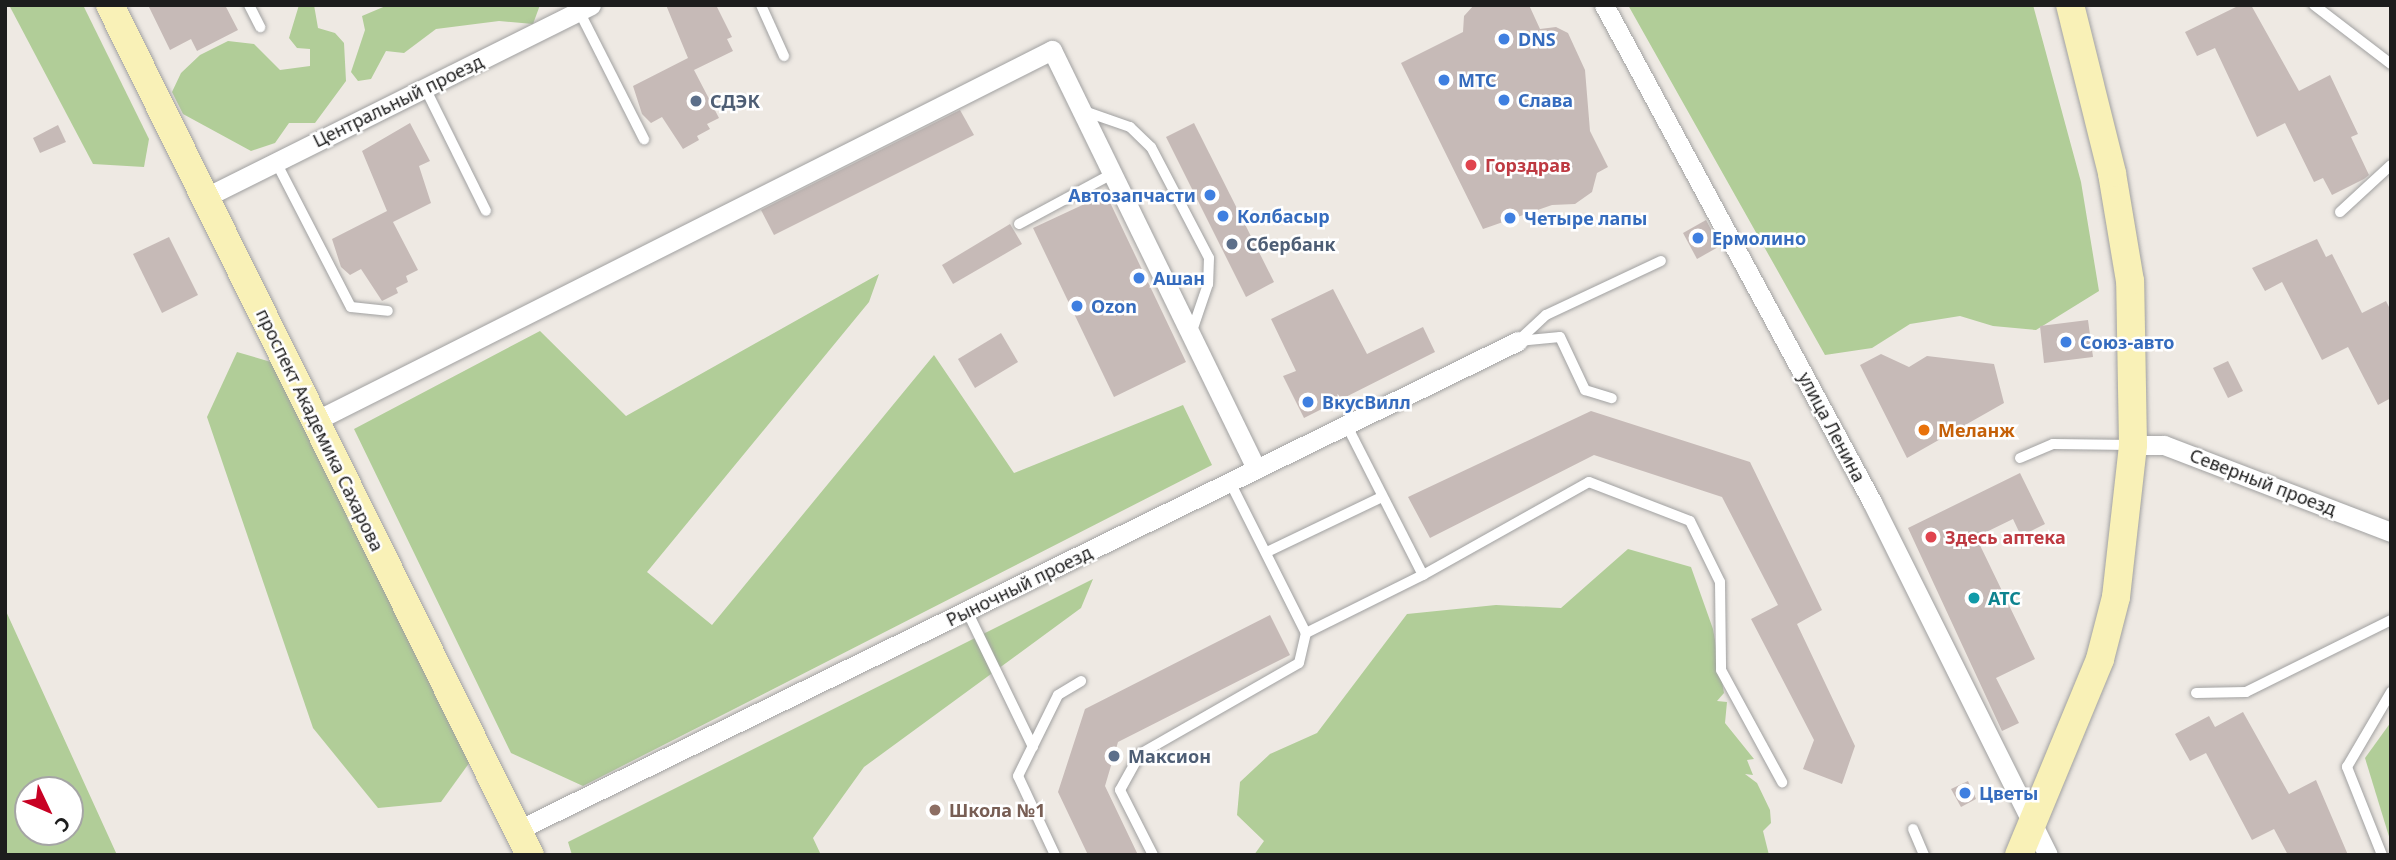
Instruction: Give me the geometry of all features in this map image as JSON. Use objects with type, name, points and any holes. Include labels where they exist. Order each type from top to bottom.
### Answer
[{"type":"street","name":"проспект Академика Сахарова","points":[[110,5],[524,842]]},
{"type":"street","name":"улица Ленина","points":[[1604,5],[1872,502],[2048,855]]},
{"type":"street","points":[[2019,855],[2034,825],[2109,622],[2133,445],[2130,281],[2112,173],[2070,5]]},
{"type":"street","name":"Центральный проезд","points":[[206,197],[585,8]]},
{"type":"street","points":[[315,421],[1052,50],[1256,469]]},
{"type":"street","name":"Рыночный проезд","points":[[524,842],[967,611],[1231,484],[1256,469],[1518,341]]},
{"type":"street","name":"Северный проезд","points":[[2133,445],[2164,444],[2391,532]]},
{"type":"lane","points":[[249,5],[260,27]]},
{"type":"lane","points":[[761,5],[785,56]]},
{"type":"lane","points":[[2314,5],[2391,64]]},
{"type":"lane","points":[[585,8],[644,139]]},
{"type":"lane","points":[[425,88],[486,211]]},
{"type":"lane","points":[[1081,110],[1130,127],[1151,146],[1209,258],[1208,284],[1191,335]]},
{"type":"lane","points":[[276,162],[351,307],[388,311]]},
{"type":"lane","points":[[2340,212],[2391,165]]},
{"type":"lane","points":[[1020,223],[1112,174]]},
{"type":"lane","points":[[1518,341],[1546,315],[1661,261]]},
{"type":"lane","points":[[1518,341],[1560,337],[1585,390],[1612,398]]},
{"type":"lane","points":[[1347,426],[1423,575]]},
{"type":"lane","points":[[2020,458],[2053,444],[2133,445]]},
{"type":"lane","points":[[1306,633],[1423,575],[1589,482],[1689,521],[1720,582],[1721,670],[1782,782]]},
{"type":"lane","points":[[1153,855],[1120,790],[1140,754],[1299,663],[1306,633],[1231,484]]},
{"type":"lane","points":[[1267,552],[1382,497]]},
{"type":"lane","points":[[967,611],[1033,747]]},
{"type":"lane","points":[[2196,693],[2246,692],[2391,620]]},
{"type":"lane","points":[[1055,855],[1018,776],[1058,695],[1081,681]]},
{"type":"lane","points":[[2382,855],[2347,767],[2391,692]]},
{"type":"lane","points":[[1913,829],[1924,855]]},
{"type":"green space","points":[[9,5],[83,5],[149,139],[144,167],[93,164]]},
{"type":"green space","points":[[299,5],[314,5],[318,28],[335,33],[344,43],[346,81],[315,123],[289,123],[275,143],[251,151],[183,114],[172,92],[181,73],[200,55],[228,41],[254,44],[280,70],[310,66],[310,49],[297,48],[289,38]]},
{"type":"green space","points":[[388,5],[540,5],[533,24],[499,21],[436,29],[404,53],[386,51],[371,79],[358,81],[351,72],[365,30],[362,16]]},
{"type":"green space","points":[[1628,5],[2033,5],[2081,182],[2099,291],[2036,330],[1993,326],[1960,316],[1910,324],[1872,348],[1825,355]]},
{"type":"green space","points":[[879,274],[869,302],[647,572],[712,625],[934,355],[1014,473],[1183,405],[1212,465],[583,786],[511,753],[354,429],[540,331],[626,416]]},
{"type":"green space","points":[[237,352],[281,365],[475,755],[441,802],[378,808],[313,728],[207,417]]},
{"type":"green space","points":[[1628,549],[1691,567],[1713,629],[1724,693],[1717,701],[1727,702],[1725,723],[1754,759],[1747,760],[1753,775],[1745,774],[1757,783],[1770,810],[1771,823],[1763,831],[1769,855],[1254,855],[1264,841],[1237,815],[1240,782],[1270,754],[1317,733],[1407,614],[1496,605],[1561,608]]},
{"type":"green space","points":[[1093,579],[1081,608],[864,767],[813,838],[821,855],[572,855],[568,842]]},
{"type":"green space","points":[[5,609],[81,776],[14,776],[14,846],[84,846],[84,783],[117,855],[5,855]]},
{"type":"green space","points":[[2391,722],[2391,843],[2365,758]]},
{"type":"building","points":[[148,5],[225,5],[238,30],[197,51],[191,39],[170,50]]},
{"type":"building","points":[[666,5],[716,5],[732,37],[727,39],[733,51],[694,70],[719,118],[707,124],[710,129],[697,136],[699,140],[683,149],[662,117],[651,123],[642,114],[633,86],[688,58]]},
{"type":"building","name":"Слава","points":[[1474,5],[1529,5],[1540,29],[1556,27],[1568,33],[1585,70],[1590,131],[1608,167],[1597,173],[1592,192],[1575,204],[1552,205],[1483,229],[1401,63],[1463,32],[1464,16]]},
{"type":"building","points":[[2240,5],[2251,5],[2299,91],[2330,75],[2358,134],[2351,137],[2369,175],[2364,179],[2332,195],[2323,178],[2314,182],[2285,123],[2257,137],[2215,48],[2197,56],[2185,32]]},
{"type":"building","points":[[960,110],[974,135],[774,235],[761,210]]},
{"type":"building","points":[[410,123],[430,161],[419,166],[431,203],[393,222],[418,270],[406,276],[408,282],[396,288],[398,293],[382,301],[361,269],[350,275],[341,267],[332,239],[387,211],[362,151]]},
{"type":"building","points":[[1194,123],[1274,282],[1246,297],[1166,137]]},
{"type":"building","points":[[58,125],[66,142],[40,153],[33,138]]},
{"type":"building","points":[[1106,194],[1186,362],[1114,397],[1033,228]]},
{"type":"building","points":[[1706,220],[1720,246],[1697,259],[1683,233]]},
{"type":"building","points":[[1010,224],[1022,244],[953,284],[942,265]]},
{"type":"building","points":[[169,237],[198,295],[162,313],[133,254]]},
{"type":"building","points":[[2317,239],[2326,257],[2332,254],[2362,313],[2386,301],[2391,311],[2391,398],[2378,405],[2348,347],[2322,360],[2282,282],[2265,291],[2252,268]]},
{"type":"building","points":[[1333,289],[1367,354],[1423,327],[1435,352],[1304,418],[1283,376],[1296,371],[1271,319]]},
{"type":"building","name":"Союз-авто","points":[[2088,320],[2093,357],[2044,363],[2040,326]]},
{"type":"building","points":[[1001,333],[1018,362],[975,388],[958,359]]},
{"type":"building","name":"Меланж","points":[[1881,354],[1909,367],[1927,356],[1994,364],[2004,403],[1907,458],[1860,365]]},
{"type":"building","points":[[2228,361],[2243,391],[2228,398],[2213,368]]},
{"type":"building","points":[[1591,411],[1750,462],[1822,610],[1797,624],[1855,746],[1842,784],[1803,769],[1814,740],[1751,619],[1778,605],[1722,497],[1594,455],[1430,538],[1408,497]]},
{"type":"building","name":"АТС","points":[[2020,473],[2045,524],[2021,536],[2013,519],[1976,537],[2035,659],[1996,678],[2019,723],[2002,731],[1908,528]]},
{"type":"building","points":[[1270,615],[1290,655],[1118,742],[1105,786],[1138,855],[1088,855],[1058,792],[1085,709]]},
{"type":"building","points":[[2243,712],[2289,794],[2316,780],[2348,855],[2288,855],[2274,829],[2252,840],[2206,753],[2190,761],[2175,734],[2209,716],[2215,727]]},
{"type":"building","points":[[1968,781],[1976,799],[1961,807],[1951,789]]},
{"type":"place","name":"DNS","points":[[1504,39]]},
{"type":"place","name":"МТС","points":[[1444,80]]},
{"type":"place","name":"Слава","points":[[1504,100]]},
{"type":"place","name":"СДЭК","points":[[696,101]]},
{"type":"place","name":"Горздрав","points":[[1471,165]]},
{"type":"place","name":"Автозапчасти","points":[[1210,195]]},
{"type":"place","name":"Колбасыр","points":[[1223,216]]},
{"type":"place","name":"Четыре лапы","points":[[1510,218]]},
{"type":"place","name":"Ермолино","points":[[1698,238]]},
{"type":"place","name":"Сбербанк","points":[[1232,244]]},
{"type":"place","name":"Ашан","points":[[1139,278]]},
{"type":"place","name":"Ozon","points":[[1077,306]]},
{"type":"place","name":"Союз-авто","points":[[2066,342]]},
{"type":"place","name":"ВкусВилл","points":[[1308,402]]},
{"type":"place","name":"Меланж","points":[[1924,430]]},
{"type":"place","name":"Здесь аптека","points":[[1931,537]]},
{"type":"place","name":"АТС","points":[[1974,598]]},
{"type":"place","name":"Максион","points":[[1114,756]]},
{"type":"place","name":"Цветы","points":[[1965,793]]},
{"type":"place","name":"Школа №1","points":[[935,810]]}]
